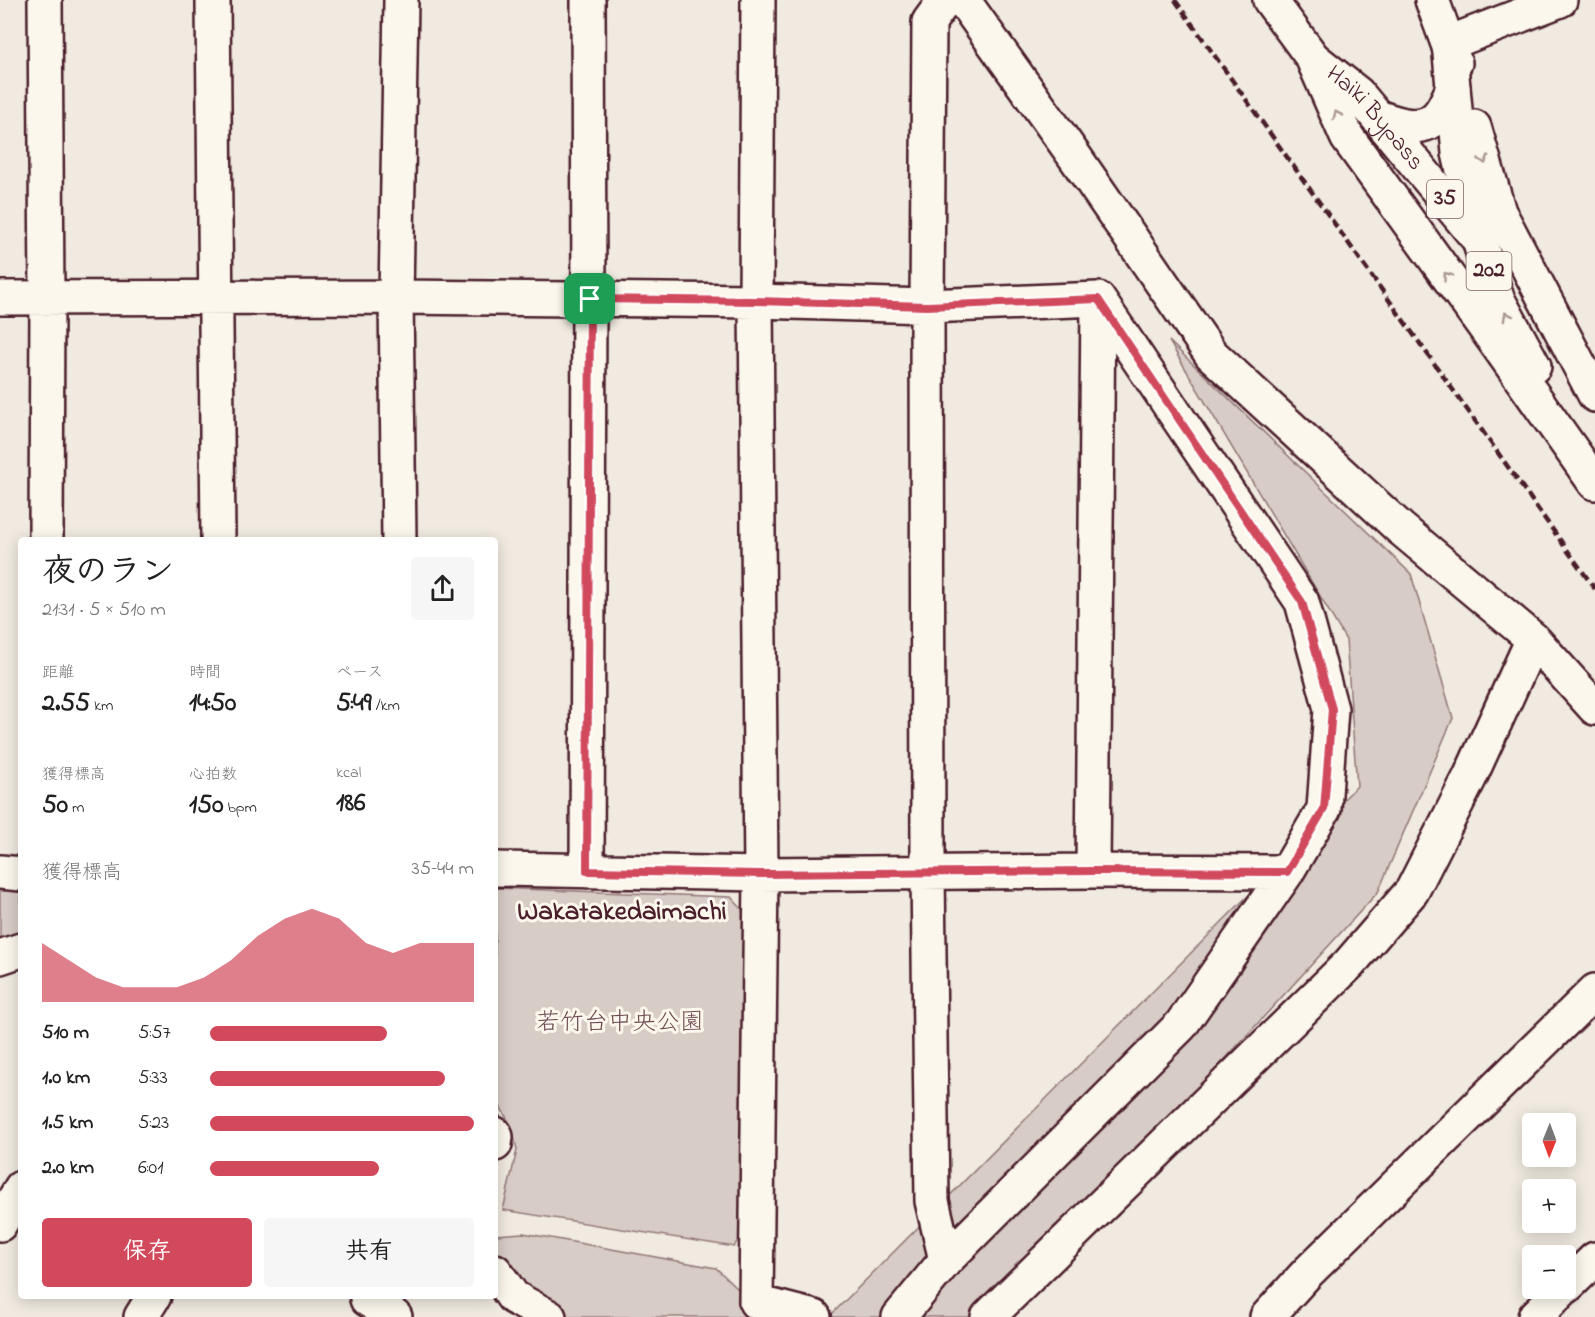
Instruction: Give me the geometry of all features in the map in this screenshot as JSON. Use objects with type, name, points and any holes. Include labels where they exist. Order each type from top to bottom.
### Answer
[{"type":"main road","points":[[45,0],[46,537]]},
{"type":"main road","points":[[213,0],[218,537]]},
{"type":"main road","points":[[399,537],[396,297],[401,0]]},
{"type":"main road","points":[[587,871],[590,299],[588,0]]},
{"type":"main road","points":[[758,0],[756,301],[761,874],[756,1302],[814,1317]]},
{"type":"main road","points":[[945,0],[929,22],[927,306],[928,872],[932,1201],[946,1260]]},
{"type":"main road","points":[[963,0],[1212,354],[1400,528],[1533,639],[1595,708]]},
{"type":"main road","name":"Haiki Bypass","points":[[1270,0],[1312,57],[1347,137],[1595,483]]},
{"type":"main road","name":"202","points":[[1432,0],[1449,43],[1499,212],[1571,350]]},
{"type":"main road","points":[[1449,43],[1560,0]]},
{"type":"main road","name":"202","points":[[1449,43],[1459,153],[1479,240],[1497,298],[1595,478]]},
{"type":"main road","name":"Haiki Bypass","points":[[1312,57],[1358,94],[1571,350]]},
{"type":"main road","points":[[1378,117],[1403,126],[1424,125],[1439,114],[1453,88]]},
{"type":"main road","points":[[0,298],[396,297],[756,301],[927,306],[1098,299]]},
{"type":"main road","points":[[1093,871],[1098,299]]},
{"type":"main road","points":[[899,1317],[946,1260],[1181,1025],[1287,872],[1324,809],[1332,709],[1302,602],[1098,299]]},
{"type":"main road","name":"35","points":[[1571,350],[1595,395]]},
{"type":"main road","points":[[988,1317],[1349,964],[1412,891],[1470,777],[1533,639]]},
{"type":"main road","points":[[498,869],[761,874],[1287,872]]},
{"type":"main road","points":[[0,872],[18,874]]},
{"type":"main road","points":[[0,957],[18,951]]},
{"type":"main road","points":[[1267,1317],[1308,1272],[1595,991]]},
{"type":"main road","points":[[0,1224],[18,1193]]},
{"type":"main road","points":[[1576,1277],[1595,1259]]},
{"type":"main road","points":[[498,1275],[513,1297],[549,1317]]},
{"type":"main road","points":[[141,1317],[152,1299]]},
{"type":"main road","points":[[1535,1317],[1554,1299]]},
{"type":"main road","points":[[363,1304],[395,1317]]},
{"type":"green space","points":[[1169,341],[1411,574],[1453,718],[1378,892],[989,1317],[829,1317],[1357,786],[1346,640]]},
{"type":"green space","points":[[18,886],[18,967],[0,970],[0,887]]},
{"type":"green space","name":"若竹台中央公園","points":[[498,888],[731,897],[742,909],[745,926],[745,1227],[734,1247],[503,1210],[517,1150],[512,1127],[498,1103]]},
{"type":"green space","points":[[523,1233],[716,1268],[767,1317],[523,1317],[498,1274],[498,1235]]},
{"type":"railway","points":[[1175,0],[1595,589]]},
{"type":"district","name":"Wakatakedaimachi","points":[[622,912]]},
{"type":"route","points":[[590,299],[927,306],[1098,299],[1302,602],[1332,709],[1324,809],[1287,872],[761,874],[587,871],[590,299]]}]
